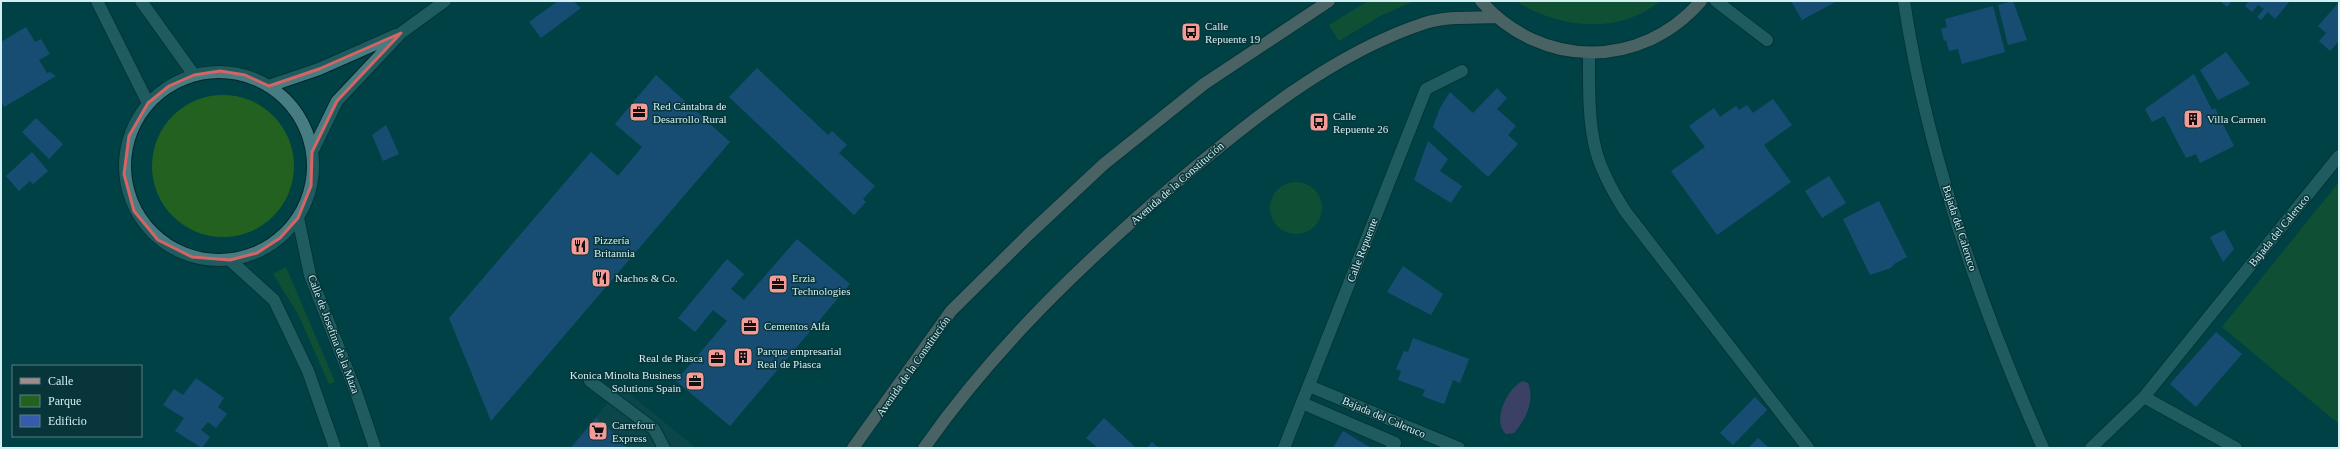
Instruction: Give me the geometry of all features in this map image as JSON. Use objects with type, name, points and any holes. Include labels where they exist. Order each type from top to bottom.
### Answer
[{"type":"main road","name":"Avenida de la Constitución","points":[[853,448],[952,311],[1069,196],[1104,164],[1204,84],[1329,1]]},
{"type":"main road","points":[[1481,1],[1495,17],[1523,37],[1555,49],[1589,53],[1624,50],[1658,37],[1688,16],[1701,1]]},
{"type":"main road","name":"Avenida de la Constitución","points":[[924,448],[941,424],[1011,339],[1077,271],[1240,129],[1340,61],[1405,30],[1428,22],[1495,17]]},
{"type":"street","points":[[97,1],[148,103]]},
{"type":"street","points":[[141,1],[194,75]]},
{"type":"street","points":[[312,152],[337,101],[401,33],[445,1]]},
{"type":"street","points":[[1716,1],[1767,40]]},
{"type":"street","name":"Bajada del Caleruco","points":[[1904,1],[1925,112],[1960,233],[2015,386],[2042,448]]},
{"type":"street","points":[[269,86],[319,70],[401,33]]},
{"type":"street","points":[[1589,53],[1589,94],[1596,150],[1608,183],[1625,211],[1808,448]]},
{"type":"street","points":[[220,71],[239,74],[269,86],[285,99],[298,114],[307,132],[312,152],[311,186],[298,218],[280,238],[256,253],[230,260],[192,257],[158,240],[134,211],[124,174],[129,136],[148,103],[169,86],[194,75],[220,71]]},
{"type":"street","name":"Calle Repuente","points":[[1284,448],[1426,89],[1462,71]]},
{"type":"street","name":"Bajada del Caleruco","points":[[2091,448],[2144,397],[2339,156]]},
{"type":"street","name":"Calle de Josefina de la Maza","points":[[298,218],[310,275],[356,392],[375,448]]},
{"type":"street","points":[[230,260],[274,300],[308,372],[335,448]]},
{"type":"street","points":[[590,381],[654,429],[664,448]]},
{"type":"street","name":"Bajada del Caleruco","points":[[1309,386],[1459,448]]},
{"type":"street","points":[[2144,397],[2236,448]]},
{"type":"street","points":[[1302,403],[1394,443],[1392,448]]},
{"type":"highlighted area","points":[[401,33],[337,101],[312,152],[311,186],[298,218],[280,238],[257,253],[230,260],[192,257],[158,240],[134,211],[124,174],[129,136],[148,103],[169,86],[194,75],[220,71],[245,75],[269,86],[319,69]]},
{"type":"shaded area","points":[[1523,381],[1528,383],[1530,390],[1530,403],[1528,410],[1526,416],[1514,433],[1506,434],[1500,421],[1503,405],[1517,384]]},
{"type":"shaded area","points":[[621,387],[696,448],[570,448]]},
{"type":"green space","points":[[1368,1],[1414,1],[1380,16],[1339,41],[1329,25]]},
{"type":"green space","points":[[1516,1],[1660,1],[1644,12],[1626,19],[1608,23],[1589,24],[1551,18]]},
{"type":"green space","points":[[216,95],[230,95],[257,103],[278,121],[289,139],[293,152],[293,180],[286,200],[268,221],[257,229],[244,234],[230,237],[216,237],[189,229],[168,211],[160,200],[155,187],[152,173],[152,159],[160,132],[178,111],[189,103],[202,98]]},
{"type":"green space","points":[[1296,182],[1306,184],[1314,190],[1320,198],[1322,208],[1320,218],[1314,226],[1306,232],[1296,234],[1286,232],[1278,226],[1272,218],[1270,208],[1272,198],[1278,190],[1286,184]]},
{"type":"green space","points":[[2339,182],[2339,424],[2222,327]]},
{"type":"green space","points":[[286,267],[335,382],[329,384],[298,314],[273,274]]},
{"type":"building","points":[[558,1],[573,1],[581,8],[541,38],[529,22]]},
{"type":"building","points":[[1791,1],[1837,1],[1802,20]]},
{"type":"building","points":[[2013,1],[2027,40],[2008,45],[1998,5]]},
{"type":"building","points":[[2220,1],[2232,1],[2227,7]]},
{"type":"building","points":[[2249,1],[2290,1],[2275,19],[2268,12],[2261,20],[2257,17],[2264,9],[2258,5],[2252,12],[2245,6]]},
{"type":"building","points":[[2339,2],[2339,41],[2330,51],[2319,41],[2326,33],[2318,26]]},
{"type":"building","points":[[1993,6],[2005,52],[1962,64],[1958,49],[1949,51],[1946,40],[1944,41],[1941,29],[1947,27],[1945,19]]},
{"type":"building","points":[[26,27],[35,42],[41,39],[50,54],[39,60],[47,73],[50,72],[56,76],[4,107],[1,101],[1,42]]},
{"type":"building","points":[[2226,52],[2250,84],[2218,100],[2200,70]]},
{"type":"building","points":[[757,68],[828,135],[832,131],[847,145],[839,153],[875,186],[863,199],[866,202],[854,215],[729,97]]},
{"type":"building","name":"Villa Carmen","points":[[2194,74],[2212,110],[2215,108],[2234,146],[2200,163],[2196,154],[2186,158],[2164,116],[2152,122],[2145,109]]},
{"type":"building","points":[[656,75],[730,142],[491,421],[449,318],[591,152],[618,176],[642,147],[615,124]]},
{"type":"building","points":[[1497,88],[1507,98],[1497,109],[1516,126],[1508,135],[1518,144],[1488,177],[1433,127],[1440,108],[1450,92],[1473,113]]},
{"type":"building","points":[[1773,99],[1792,125],[1764,145],[1791,182],[1717,235],[1671,171],[1705,147],[1689,126],[1714,108],[1720,117],[1736,106],[1739,110],[1747,105],[1753,113]]},
{"type":"building","points":[[36,118],[63,144],[49,159],[22,132]]},
{"type":"building","points":[[386,125],[399,154],[383,161],[372,135]]},
{"type":"building","points":[[1428,141],[1448,159],[1440,171],[1462,186],[1451,203],[1414,180]]},
{"type":"building","points":[[32,152],[48,171],[33,184],[30,181],[19,191],[6,176]]},
{"type":"building","points":[[1829,176],[1846,203],[1822,218],[1805,191]]},
{"type":"building","points":[[1879,201],[1907,257],[1894,264],[1891,268],[1870,275],[1843,219]]},
{"type":"building","points":[[2224,230],[2234,249],[2223,262],[2210,237]]},
{"type":"building","name":"Parque empresarial Real de Piasca","points":[[797,239],[850,284],[730,426],[676,381],[727,321],[713,310],[695,332],[678,318],[727,259],[744,274],[731,289],[744,300]]},
{"type":"building","points":[[1403,266],[1443,294],[1431,315],[1387,292]]},
{"type":"building","points":[[2216,332],[2242,354],[2196,407],[2170,384]]},
{"type":"building","points":[[1413,338],[1469,359],[1460,383],[1453,380],[1444,404],[1422,396],[1425,390],[1398,380],[1401,371],[1396,369],[1404,351],[1408,352]]},
{"type":"building","points":[[196,378],[224,398],[218,407],[227,414],[216,428],[208,422],[201,430],[210,437],[202,448],[175,431],[184,418],[163,405],[174,389],[183,395]]},
{"type":"building","points":[[1755,397],[1767,410],[1733,445],[1720,433]]},
{"type":"building","name":"Carrefour Express","points":[[596,418],[627,445],[625,448],[571,448]]},
{"type":"building","points":[[1104,418],[1136,448],[1098,448],[1086,438]]},
{"type":"building","points":[[1343,431],[1371,448],[1333,448]]},
{"type":"building","points":[[1758,438],[1769,448],[1748,448]]},
{"type":"building","points":[[1152,442],[1159,448],[1147,448]]},
{"type":"place","name":"Calle Repuente 19","points":[[1191,32]]},
{"type":"place","name":"Red Cántabra de Desarrollo Rural","points":[[639,112]]},
{"type":"place","name":"Villa Carmen","points":[[2193,119]]},
{"type":"place","name":"Calle Repuente 26","points":[[1319,122]]},
{"type":"place","name":"Pizzería Britannia","points":[[580,246]]},
{"type":"place","name":"Nachos & Co.","points":[[601,278]]},
{"type":"place","name":"Erzia Technologies","points":[[778,284]]},
{"type":"place","name":"Cementos Alfa","points":[[750,326]]},
{"type":"place","name":"Parque empresarial Real de Piasca","points":[[743,357]]},
{"type":"place","name":"Real de Piasca","points":[[717,358]]},
{"type":"place","name":"Konica Minolta Business Solutions Spain","points":[[695,381]]},
{"type":"place","name":"Carrefour Express","points":[[598,431]]}]
